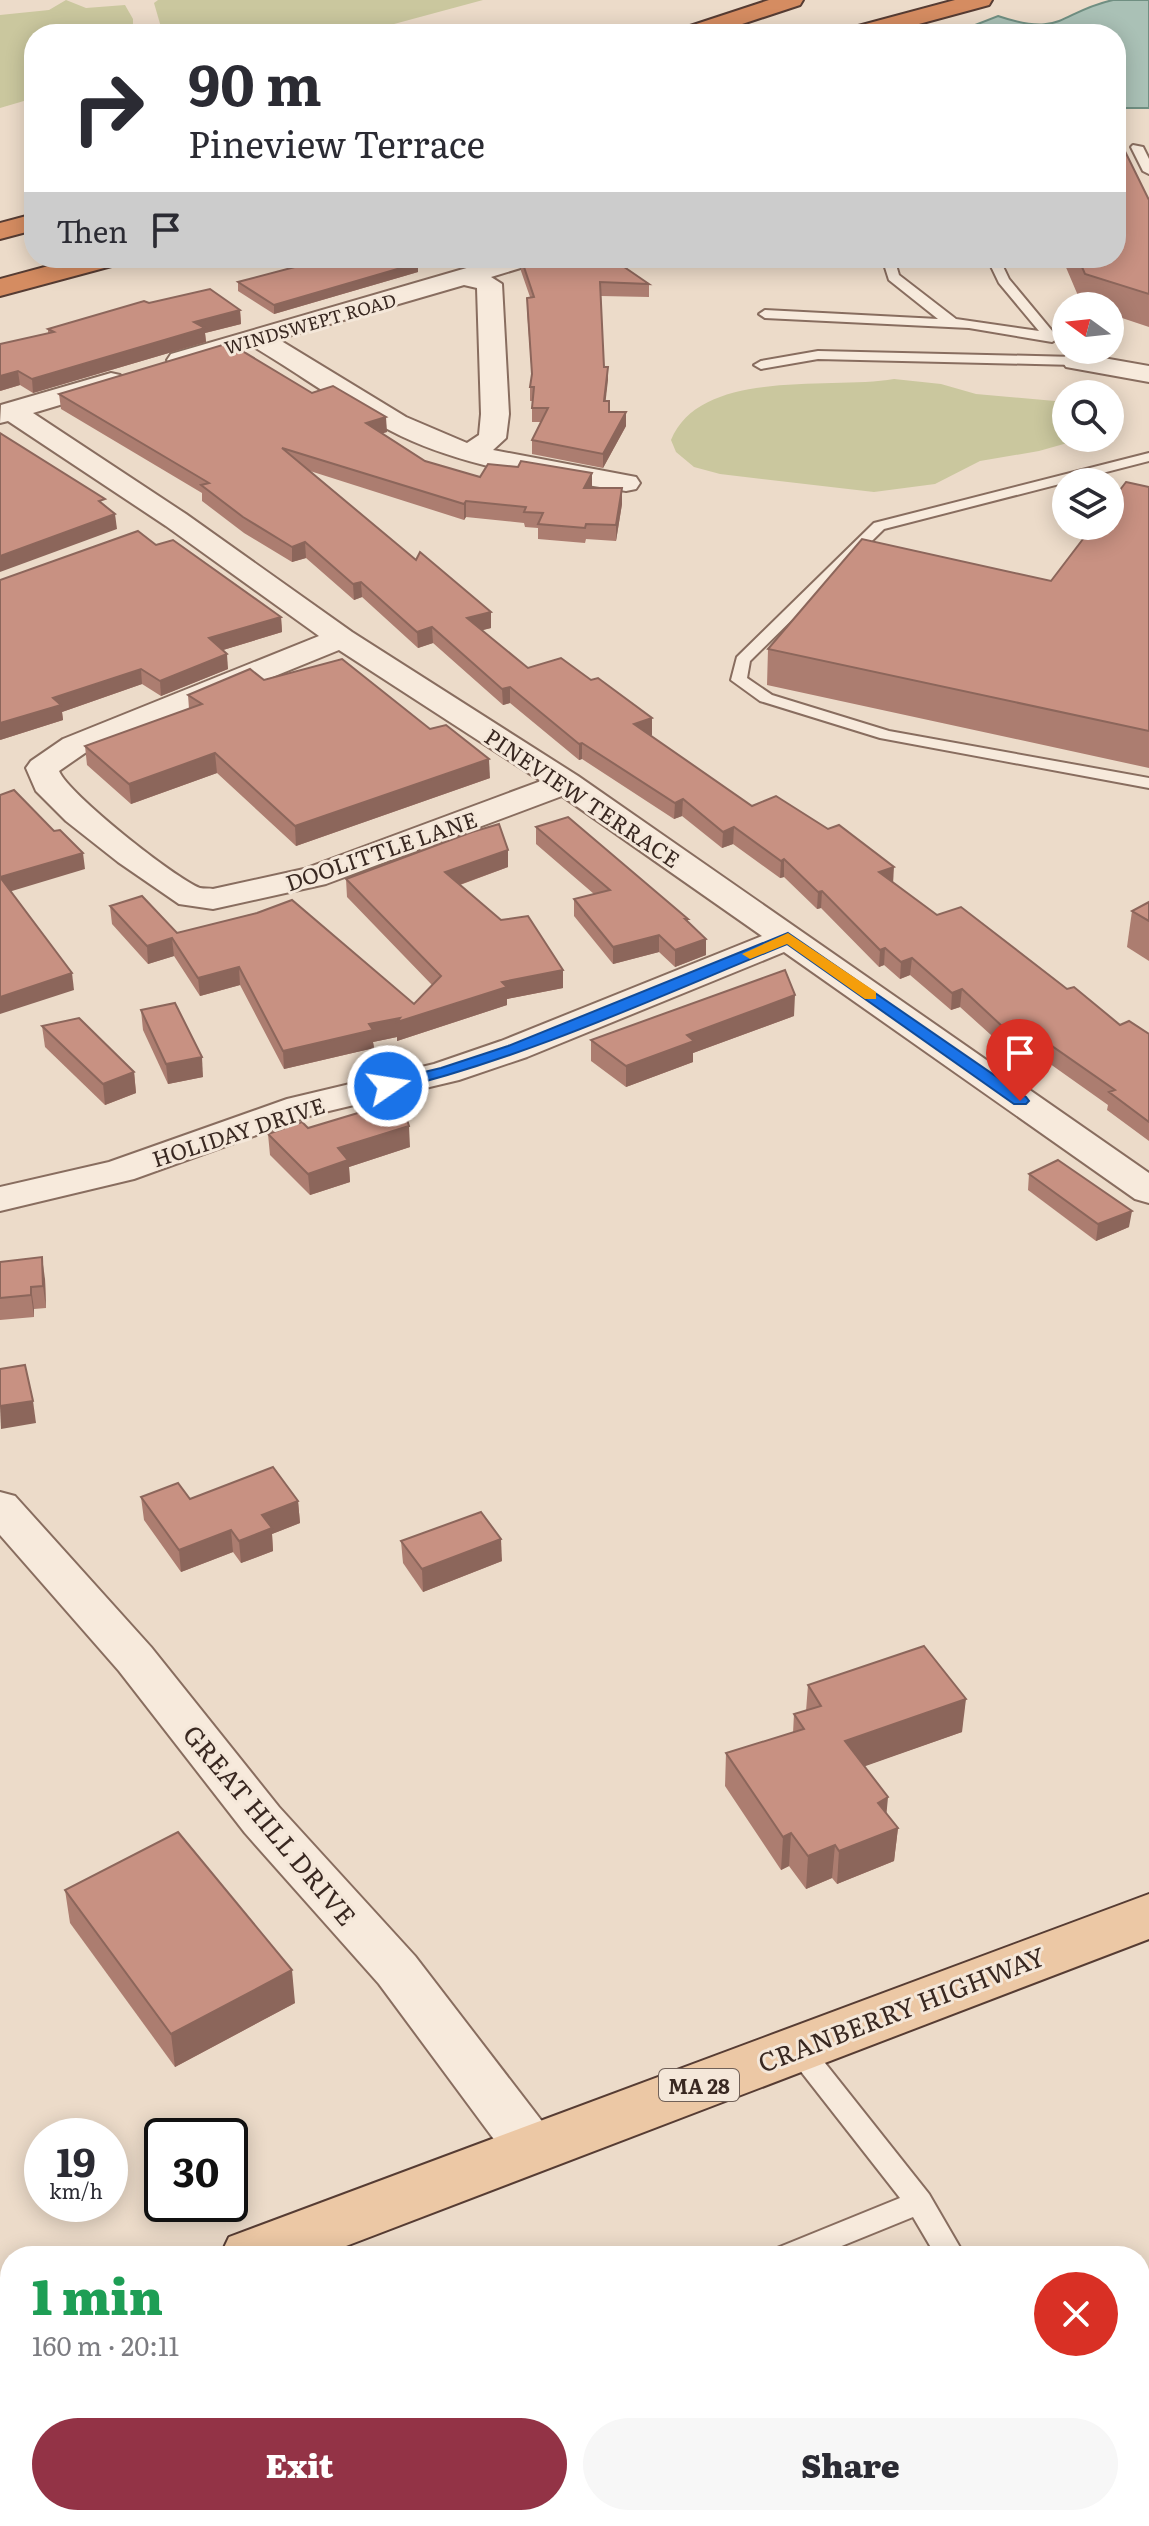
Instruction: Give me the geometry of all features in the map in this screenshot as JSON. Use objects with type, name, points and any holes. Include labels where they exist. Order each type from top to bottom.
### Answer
[{"type":"highway","points":[[719,24],[792,0]]},
{"type":"highway","points":[[879,24],[945,0]]},
{"type":"highway","points":[[890,24],[981,0]]},
{"type":"highway","points":[[0,231],[24,225]]},
{"type":"highway","points":[[0,288],[73,268]]},
{"type":"main road","name":"CRANBERRY HIGHWAY","points":[[276,2246],[1149,1916]]},
{"type":"street","name":"WINDSWEPT ROAD","points":[[6,413],[498,268]]},
{"type":"street","points":[[468,278],[489,284],[495,414],[492,438],[470,453]]},
{"type":"street","points":[[256,337],[401,424],[444,444],[470,453],[626,483]]},
{"type":"street","points":[[1092,364],[1149,374]]},
{"type":"street","name":"PINEVIEW TERRACE","points":[[6,413],[164,525],[566,783],[1149,1191]]},
{"type":"street","name":"DOOLITTLE LANE","points":[[341,638],[74,746],[42,768],[48,784],[78,814],[130,855],[191,897],[213,899],[314,877],[566,783]]},
{"type":"street","name":"HOLIDAY DRIVE","points":[[0,1199],[120,1171],[300,1107],[446,1072],[514,1049],[788,938]]},
{"type":"street","name":"GREAT HILL DRIVE","points":[[0,1507],[135,1659],[262,1820],[397,1970],[532,2149]]},
{"type":"lane","points":[[1137,147],[1149,171]]},
{"type":"lane","points":[[891,268],[893,277],[952,323]]},
{"type":"lane","points":[[998,268],[1003,280],[1052,339]]},
{"type":"lane","points":[[765,314],[952,323],[1049,336]]},
{"type":"lane","points":[[761,365],[818,355],[1052,360]]},
{"type":"lane","points":[[1149,457],[879,526],[742,660],[739,680],[766,698],[886,735],[1149,783]]},
{"type":"lane","points":[[797,2047],[919,2202],[945,2246]]},
{"type":"lane","points":[[811,2246],[919,2202]]},
{"type":"shaded area","points":[[66,0],[86,8],[125,5],[133,24],[24,24],[24,101],[0,108],[0,15],[49,10]]},
{"type":"shaded area","points":[[158,0],[483,0],[394,24],[160,24],[154,3]]},
{"type":"shaded area","points":[[1113,0],[1149,0],[1149,108],[1126,108],[1126,24],[1049,24]]},
{"type":"shaded area","points":[[998,16],[1036,24],[978,24]]},
{"type":"shaded area","points":[[894,379],[941,384],[976,394],[1052,401],[1052,447],[980,461],[935,484],[874,492],[720,474],[694,467],[676,452],[671,440],[687,417],[710,401],[738,392],[770,386]]},
{"type":"building","points":[[1126,153],[1149,200],[1149,294],[1085,274],[1082,268],[1126,268]]},
{"type":"building","points":[[291,268],[401,268],[274,305],[238,282]]},
{"type":"building","points":[[524,268],[626,268],[649,284],[600,282],[604,367],[608,367],[604,401],[609,401],[609,412],[626,412],[603,454],[532,440],[548,408],[532,408],[534,387],[530,387],[532,374],[527,298],[534,297]]},
{"type":"building","points":[[210,289],[240,310],[194,322],[205,328],[32,379],[18,371],[0,376],[0,344],[54,332],[48,329],[144,301],[149,303]]},
{"type":"building","points":[[229,343],[312,393],[333,386],[386,417],[366,423],[425,461],[480,477],[488,464],[518,467],[521,461],[592,473],[584,488],[622,488],[616,525],[586,524],[585,528],[538,524],[543,513],[524,512],[526,507],[466,501],[464,504],[282,448],[416,560],[420,552],[491,612],[467,618],[528,668],[561,658],[591,680],[598,678],[652,718],[634,724],[752,806],[776,796],[828,829],[839,825],[894,867],[879,872],[937,915],[961,907],[1067,989],[1074,987],[1120,1025],[1129,1021],[1149,1034],[1149,1122],[1109,1092],[1115,1090],[1016,1021],[1003,1027],[962,989],[952,993],[912,958],[901,962],[885,948],[880,950],[822,891],[818,892],[784,859],[781,861],[734,827],[723,832],[683,799],[675,803],[582,743],[579,744],[510,687],[502,689],[432,627],[417,632],[361,582],[353,584],[305,542],[292,547],[243,517],[201,485],[209,483],[59,394]]},
{"type":"building","points":[[0,433],[105,499],[99,501],[115,514],[0,556]]},
{"type":"building","points":[[1126,482],[1149,487],[1149,731],[768,649],[862,539],[1051,581],[1082,540],[1124,540]]},
{"type":"building","points":[[138,531],[156,545],[173,540],[281,617],[209,638],[227,654],[160,681],[141,669],[53,698],[61,705],[0,723],[0,580]]},
{"type":"building","points":[[342,659],[430,729],[446,725],[489,759],[295,826],[215,753],[129,784],[85,746],[202,704],[188,695],[250,669],[264,680]]},
{"type":"building","points":[[14,790],[54,831],[60,830],[83,853],[0,877],[0,795]]},
{"type":"building","points":[[568,817],[688,919],[685,919],[706,939],[675,950],[659,935],[613,947],[574,899],[610,890],[536,827]]},
{"type":"building","points":[[499,824],[508,850],[445,872],[501,920],[528,916],[563,970],[502,982],[507,987],[397,1022],[400,1018],[369,1024],[373,1030],[283,1051],[239,967],[198,978],[172,938],[147,946],[110,906],[142,896],[177,933],[257,913],[292,900],[414,1004],[441,976],[346,879]]},
{"type":"building","points":[[0,877],[72,973],[0,997]]},
{"type":"building","points":[[1149,902],[1149,921],[1132,911]]},
{"type":"building","points":[[785,970],[795,995],[687,1035],[694,1041],[626,1066],[591,1040]]},
{"type":"building","points":[[175,1003],[202,1057],[166,1064],[141,1010]]},
{"type":"building","points":[[79,1018],[134,1072],[103,1084],[42,1026]]},
{"type":"building","points":[[401,1100],[409,1126],[338,1148],[348,1160],[308,1174],[268,1134],[302,1122],[308,1128]]},
{"type":"building","points":[[1058,1160],[1132,1211],[1098,1224],[1029,1174]]},
{"type":"building","points":[[42,1257],[43,1286],[31,1287],[31,1295],[0,1298],[0,1262]]},
{"type":"building","points":[[25,1365],[33,1401],[0,1406],[0,1369]]},
{"type":"building","points":[[273,1467],[298,1501],[262,1515],[272,1528],[239,1541],[231,1530],[179,1550],[141,1497],[178,1483],[190,1499]]},
{"type":"building","points":[[481,1512],[501,1539],[422,1569],[401,1541]]},
{"type":"building","points":[[924,1646],[966,1699],[845,1741],[888,1797],[878,1803],[898,1828],[839,1851],[835,1845],[808,1856],[791,1833],[783,1837],[726,1753],[804,1729],[794,1714],[821,1706],[808,1685]]},
{"type":"building","points":[[178,1832],[292,1970],[171,2034],[65,1890]]},
{"type":"slow traffic","points":[[750,954],[788,938],[871,996]]},
{"type":"route","points":[[388,1086],[446,1072],[514,1049],[788,938],[1020,1101]]}]
